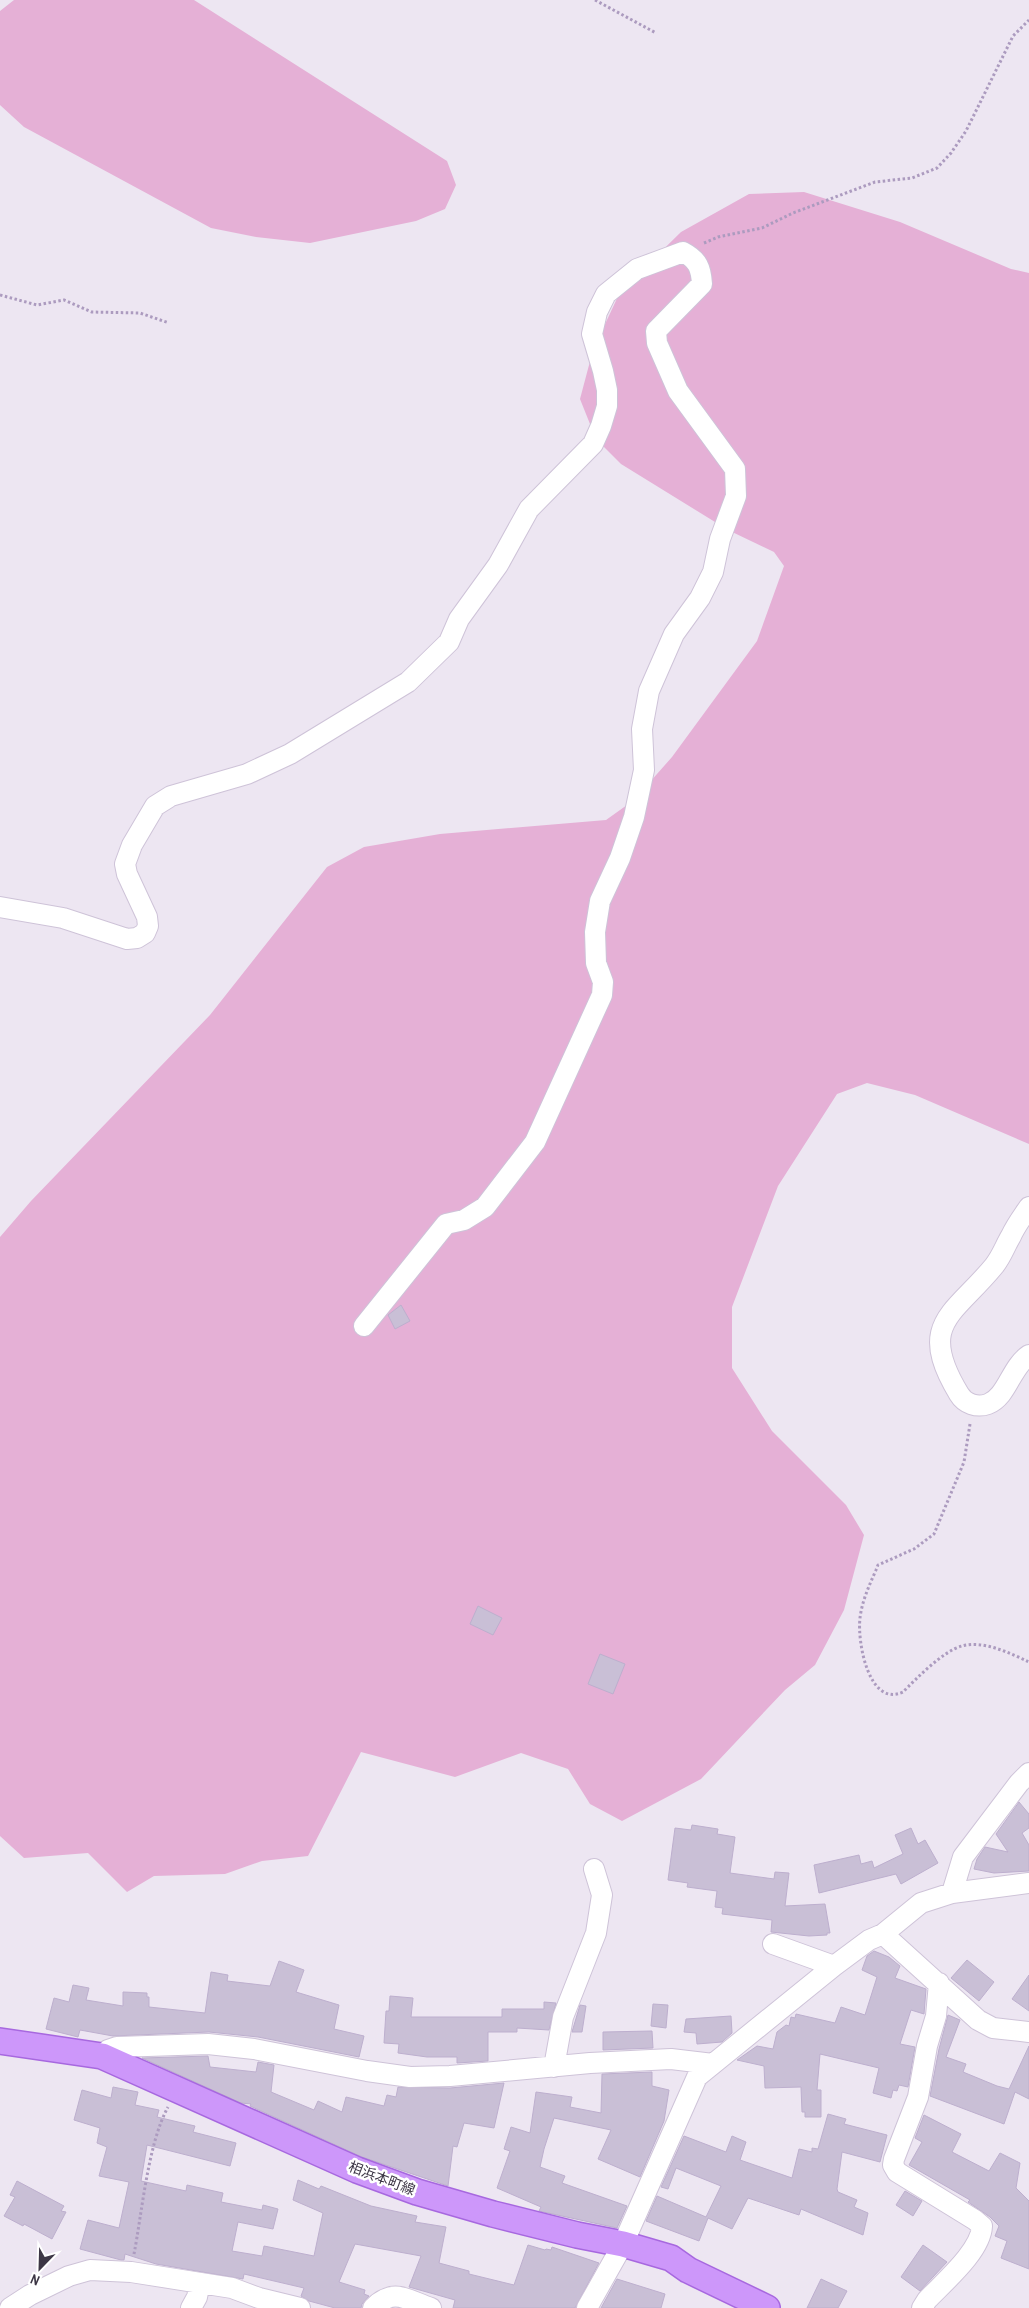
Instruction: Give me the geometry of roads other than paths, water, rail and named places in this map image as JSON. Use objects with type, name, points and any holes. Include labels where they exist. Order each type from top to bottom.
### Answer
[{"type":"main road","name":"相浜本町線","points":[[0,2041],[102,2056],[357,2170],[416,2192],[502,2217],[623,2244],[671,2258],[688,2270],[767,2308]]},
{"type":"street","points":[[0,907],[63,918],[127,938],[137,938],[145,933],[148,926],[148,917],[127,874],[125,864],[132,846],[156,806],[171,796],[262,769],[408,682],[449,642],[459,619],[498,565],[529,509],[593,444],[607,406],[603,371],[592,334],[597,312],[606,294],[637,269],[683,252],[694,258],[702,269],[702,284],[656,331],[658,343],[678,391],[734,469],[736,496],[720,539],[712,572],[700,598],[674,634],[649,691],[642,729],[644,770],[634,817],[620,858],[600,901],[595,932],[596,963],[603,982],[602,995],[536,1142],[485,1207],[464,1220],[446,1224],[364,1326]]},
{"type":"street","points":[[1029,1207],[1011,1235],[999,1260],[952,1309],[941,1329],[940,1349],[944,1363],[959,1394],[964,1401],[973,1405],[989,1404],[998,1398],[1012,1372],[1029,1355]]},
{"type":"street","points":[[952,1893],[958,1868],[968,1848],[1029,1774]]},
{"type":"street","points":[[554,2067],[562,2017],[596,1933],[602,1895],[594,1869]]},
{"type":"street","points":[[587,2308],[623,2244],[696,2077],[834,1966],[869,1940],[883,1934],[921,1903],[952,1893],[1029,1882]]},
{"type":"street","points":[[883,1934],[985,2025],[1029,2032]]},
{"type":"street","points":[[773,1944],[834,1966]]},
{"type":"street","points":[[922,2308],[927,2300],[974,2249],[982,2226],[897,2172],[894,2165],[894,2159],[918,2097],[927,2046],[936,2016],[939,1983]]},
{"type":"street","points":[[102,2056],[108,2050],[117,2047],[208,2044],[254,2048],[367,2071],[410,2077],[450,2076],[671,2059],[713,2064]]},
{"type":"street","points":[[10,2308],[30,2295],[69,2276],[90,2270],[131,2272],[232,2288],[259,2298],[300,2308]]},
{"type":"street","points":[[191,2308],[197,2297],[200,2283]]},
{"type":"street","points":[[372,2308],[382,2299],[390,2296],[403,2297],[431,2308]]}]
